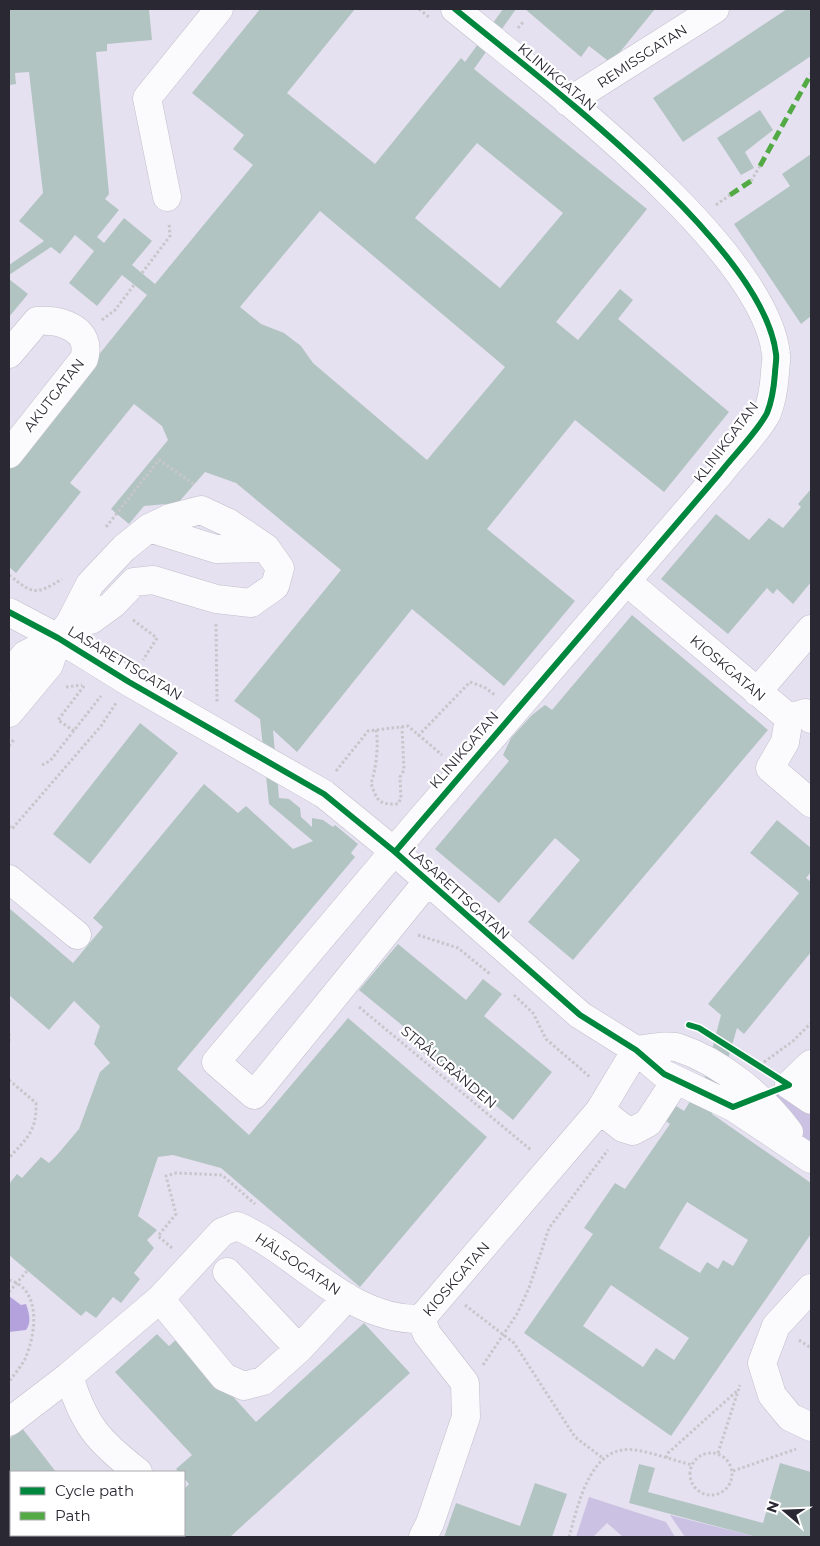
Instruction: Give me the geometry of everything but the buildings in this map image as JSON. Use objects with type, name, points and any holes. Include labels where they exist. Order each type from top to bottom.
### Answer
[{"type":"street","points":[[167,196],[147,98],[218,9]]},
{"type":"street","name":"REMISSGATAN","points":[[568,102],[715,9]]},
{"type":"street","name":"KLINIKGATAN","points":[[427,882],[254,1095],[216,1062],[720,473],[766,414],[771,400],[776,355],[761,308],[736,267],[679,202],[568,102],[444,15]]},
{"type":"street","name":"AKUTGATAN","points":[[9,354],[37,321],[53,320],[67,325],[82,336],[87,349],[84,359],[9,454]]},
{"type":"street","points":[[9,675],[25,655],[64,630],[91,620],[113,604],[134,582],[153,580],[216,599],[251,603],[275,586],[280,568],[266,548],[216,549],[149,528],[124,548],[90,584],[64,630],[49,665],[9,713]]},
{"type":"street","name":"KIOSKGATAN","points":[[626,581],[756,692],[800,718],[770,768],[811,804]]},
{"type":"street","name":"LASARETTSGATAN","points":[[9,612],[64,630],[122,692],[316,790],[344,809],[580,1015],[636,1050],[664,1074],[732,1107],[808,1156]]},
{"type":"street","points":[[756,692],[811,630]]},
{"type":"street","points":[[9,879],[77,935]]},
{"type":"street","points":[[636,1050],[678,1047],[734,1075],[781,1120],[808,1156]]},
{"type":"street","name":"KIOSKGATAN","points":[[423,1537],[430,1523],[466,1417],[465,1383],[427,1334],[421,1319],[600,1110],[636,1050]]},
{"type":"street","points":[[794,1089],[811,1064]]},
{"type":"street","points":[[600,1110],[623,1128],[633,1131],[648,1123],[676,1080]]},
{"type":"street","name":"HÄLSOGATAN","points":[[9,1422],[69,1376],[160,1299],[222,1232],[237,1226],[259,1236],[313,1276],[362,1306],[404,1320],[421,1319]]},
{"type":"street","points":[[227,1272],[299,1348]]},
{"type":"street","points":[[807,1437],[772,1395],[762,1363],[776,1326],[811,1288]]},
{"type":"street","name":"HÄLSOGATAN","points":[[160,1299],[224,1378],[244,1386],[263,1381],[299,1348],[347,1297]]},
{"type":"street","points":[[69,1376],[78,1404],[92,1430],[110,1450],[137,1471]]},
{"type":"path","points":[[419,9],[444,15]]},
{"type":"path","points":[[752,181],[760,166]]},
{"type":"path","points":[[142,273],[170,236],[167,196]]},
{"type":"path","points":[[709,209],[730,196]]},
{"type":"path","points":[[82,336],[115,310],[134,284]]},
{"type":"path","points":[[100,534],[159,460]]},
{"type":"path","points":[[9,575],[28,590],[44,591],[67,574]]},
{"type":"path","points":[[9,826],[12,829],[101,726],[157,638],[113,604]]},
{"type":"path","points":[[418,736],[470,682],[484,687],[499,698]]},
{"type":"path","points":[[74,732],[58,720],[83,685],[90,688]]},
{"type":"path","points":[[96,691],[103,694],[122,692]]},
{"type":"path","points":[[42,765],[50,761],[103,694]]},
{"type":"path","points":[[331,777],[368,731],[408,726],[448,760]]},
{"type":"path","points":[[376,730],[379,741],[375,756],[375,772],[371,783],[376,798],[385,804],[398,804],[401,798],[400,777],[404,770],[402,727]]},
{"type":"path","points":[[405,908],[415,916],[410,930],[424,938],[440,941],[458,948],[492,975]]},
{"type":"path","points":[[511,992],[533,1013],[546,1039],[596,1082]]},
{"type":"path","points":[[760,1065],[793,1041],[811,1022]]},
{"type":"path","points":[[9,1034],[9,1043]]},
{"type":"path","points":[[752,1060],[794,1089]]},
{"type":"path","points":[[9,1080],[36,1103],[37,1121],[30,1135],[9,1158]]},
{"type":"path","points":[[504,1336],[518,1314],[529,1288],[549,1228],[598,1164]]},
{"type":"path","points":[[163,1240],[168,1245]]},
{"type":"path","points":[[9,1292],[27,1271]]},
{"type":"path","points":[[9,1280],[28,1291],[33,1306],[34,1321],[24,1359],[9,1382]]},
{"type":"path","points":[[446,1290],[514,1344],[575,1437],[604,1459]]},
{"type":"path","points":[[718,1453],[741,1383]]},
{"type":"path","points":[[666,1458],[668,1453],[738,1390]]},
{"type":"path","points":[[733,1470],[807,1437]]},
{"type":"path","points":[[569,1537],[587,1484],[594,1470],[604,1459],[615,1452],[633,1449],[692,1465]]},
{"type":"path","points":[[707,1452],[718,1453],[728,1460],[733,1470],[731,1484],[723,1492],[713,1495],[703,1494],[695,1488],[691,1480],[692,1465],[698,1457],[707,1452]]},
{"type":"shaded area","points":[[811,1064],[811,1159],[733,1107],[789,1085]]},
{"type":"shaded area","points":[[9,1296],[21,1305],[26,1304],[29,1321],[26,1330],[9,1332]]},
{"type":"shaded area","points":[[589,1497],[666,1522],[675,1537],[623,1537],[607,1523],[593,1537],[576,1537]]},
{"type":"shaded area","points":[[670,1515],[757,1537],[685,1537]]},
{"type":"marked path","points":[[760,166],[811,74]]},
{"type":"marked path","points":[[730,195],[751,181]]},
{"type":"cycle path","points":[[395,852],[758,428],[770,404],[776,361],[776,354],[762,311],[733,264],[691,216],[642,167],[590,120],[455,9]]},
{"type":"cycle path","points":[[9,612],[58,638],[129,682],[324,794],[395,852],[580,1015],[636,1050],[664,1074],[733,1107],[789,1085]]},
{"type":"cycle path","points":[[689,1025],[699,1028],[789,1085]]}]
